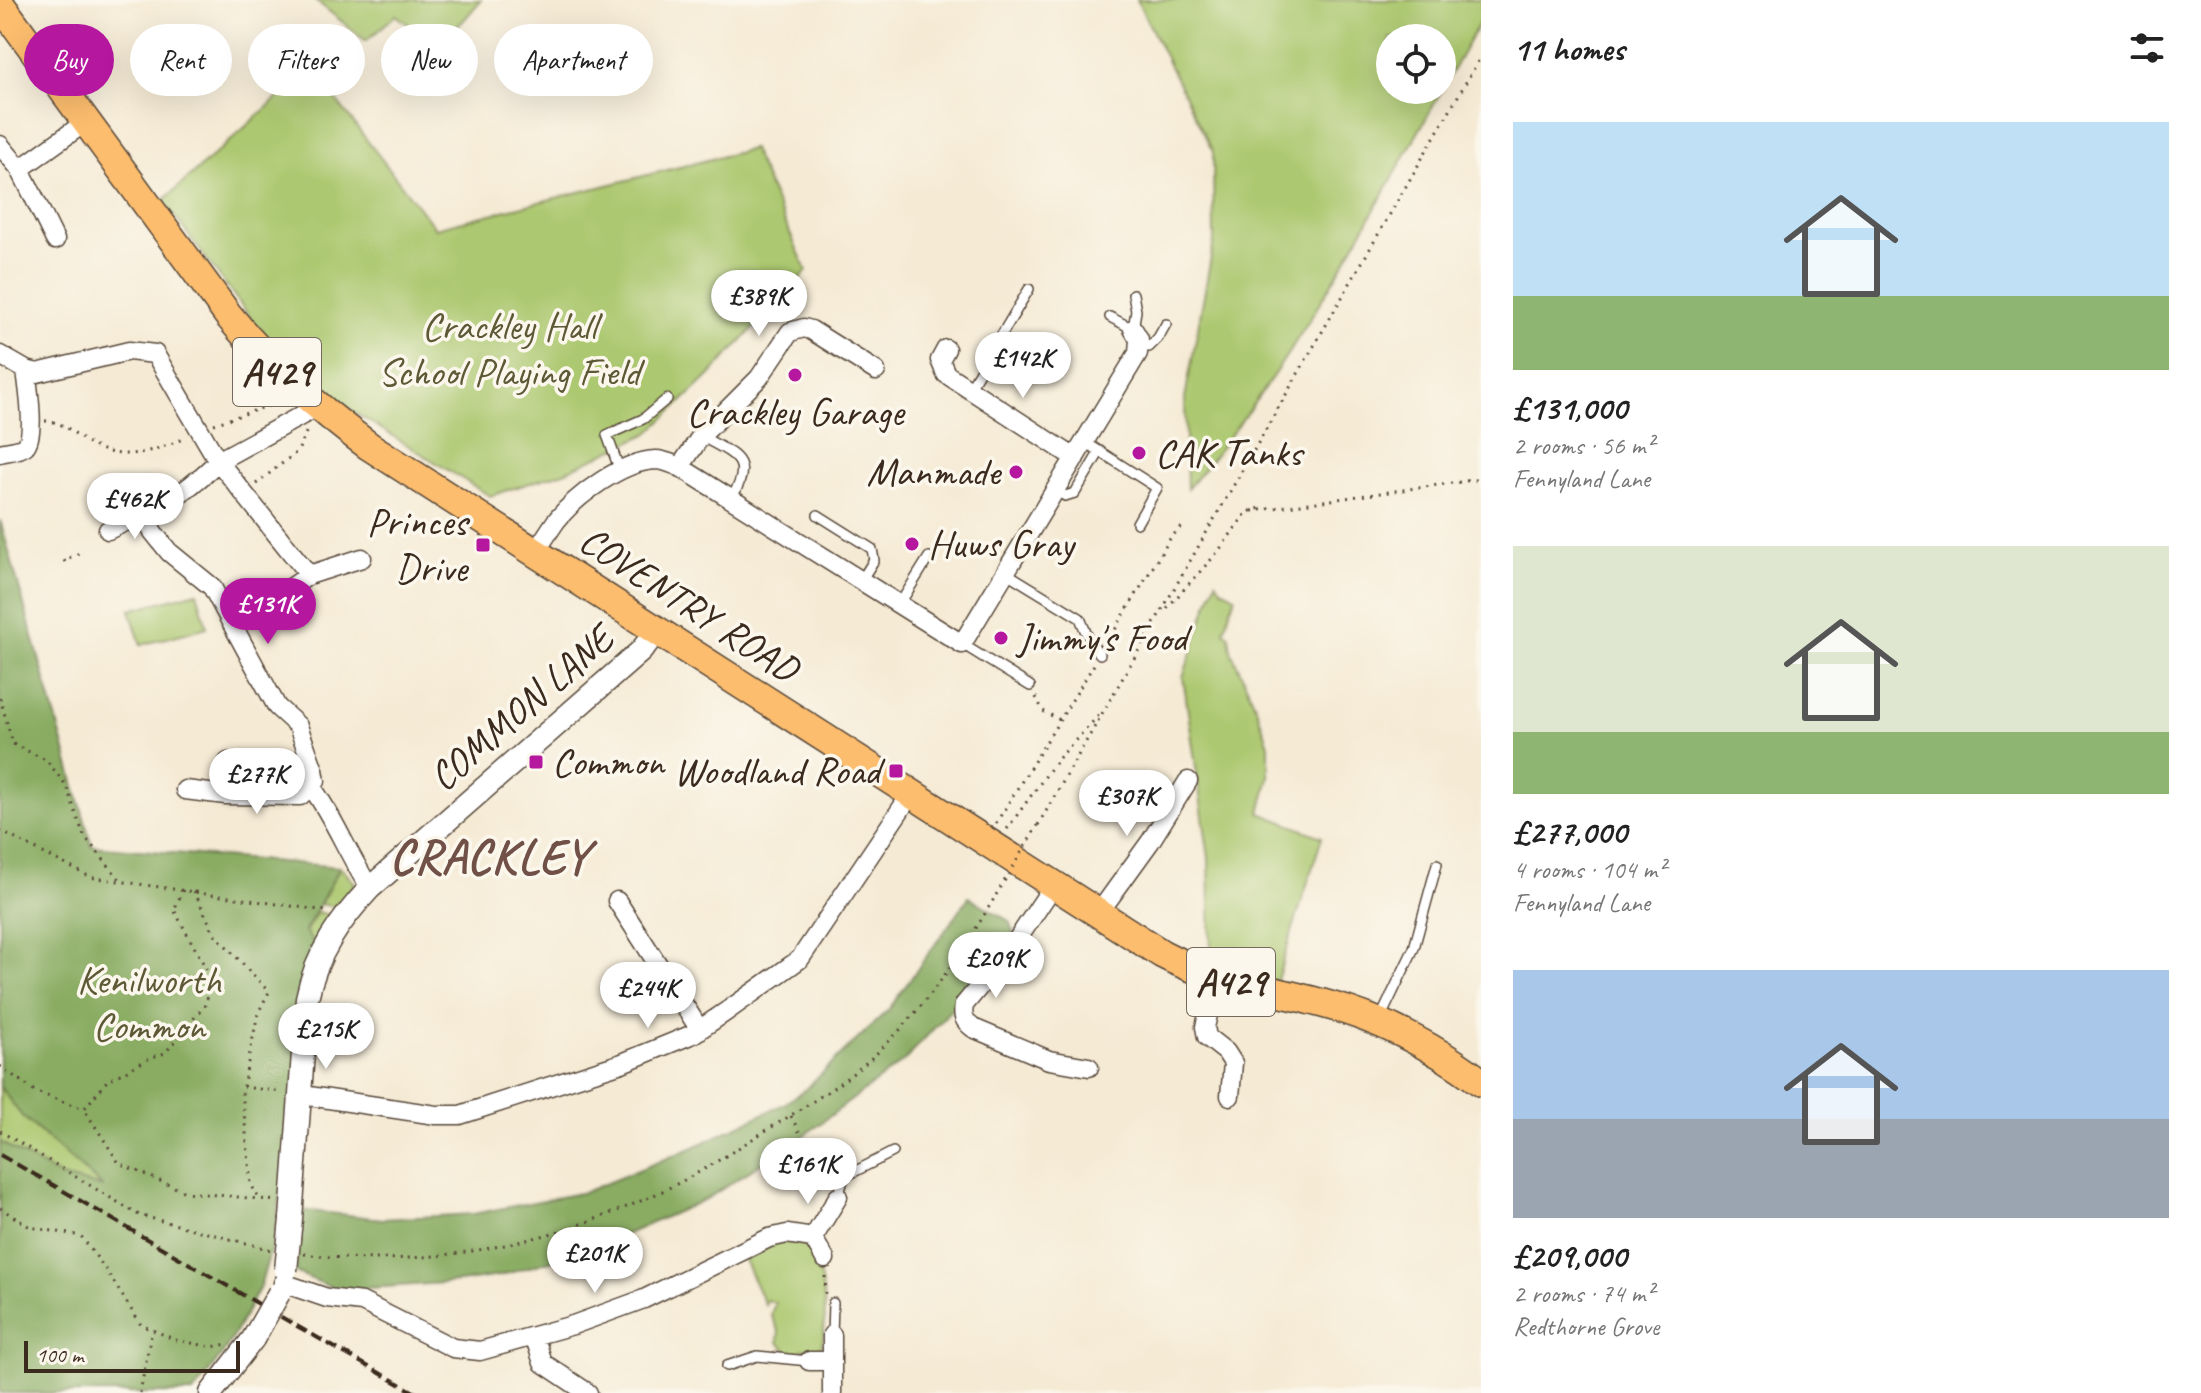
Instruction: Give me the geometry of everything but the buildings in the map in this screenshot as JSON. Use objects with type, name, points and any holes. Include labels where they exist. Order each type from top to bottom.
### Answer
[{"type":"main road","name":"COVENTRY ROAD","points":[[0,4],[228,315],[267,361],[317,407],[369,446],[1162,954],[1217,978],[1323,1003],[1378,1022],[1421,1042],[1481,1082]]},
{"type":"street","points":[[20,169],[87,121]]},
{"type":"street","points":[[0,145],[20,169],[55,240]]},
{"type":"street","points":[[680,467],[701,436],[759,378],[784,337],[797,329],[804,328],[820,335],[876,371]]},
{"type":"street","points":[[535,553],[577,499],[620,472],[653,460],[680,467],[962,644],[1055,490],[1087,450],[1138,353],[1136,338]]},
{"type":"street","points":[[946,349],[940,360],[943,371],[968,391],[1087,450]]},
{"type":"street","points":[[0,355],[37,373],[129,351],[155,354],[218,461],[309,575]]},
{"type":"street","points":[[0,453],[22,448],[31,432],[26,370]]},
{"type":"street","points":[[108,530],[171,501],[218,461],[317,407]]},
{"type":"street","points":[[144,513],[153,532],[169,552],[212,587],[277,707],[298,726],[316,781],[300,796],[226,795],[185,790]]},
{"type":"street","points":[[269,603],[309,575],[362,558]]},
{"type":"street","name":"COMMON LANE","points":[[211,1393],[250,1343],[286,1270],[310,985],[319,959],[345,914],[370,888],[641,651],[658,629]]},
{"type":"street","points":[[226,795],[228,762]]},
{"type":"street","points":[[1098,914],[1150,842],[1188,781]]},
{"type":"street","points":[[311,786],[329,810],[352,862],[370,888]]},
{"type":"street","points":[[302,1095],[436,1115],[460,1115],[602,1070],[700,1030],[800,959],[911,794]]},
{"type":"street","points":[[1053,886],[1013,946],[964,1005],[964,1021],[973,1028],[1049,1060],[1089,1067]]},
{"type":"street","points":[[617,901],[700,1030]]},
{"type":"street","points":[[1217,978],[1205,1033],[1233,1063],[1230,1096]]},
{"type":"street","points":[[813,1238],[838,1197]]},
{"type":"street","points":[[286,1270],[327,1298],[362,1302],[453,1348],[480,1351],[535,1338],[644,1299],[769,1238],[787,1234],[813,1238]]},
{"type":"street","points":[[813,1238],[825,1259]]},
{"type":"street","points":[[832,1335],[832,1393]]},
{"type":"street","points":[[535,1338],[543,1363],[588,1393]]},
{"type":"street","points":[[809,1361],[832,1361]]},
{"type":"lane","points":[[968,391],[1029,289]]},
{"type":"lane","points":[[1133,294],[1136,338]]},
{"type":"lane","points":[[1110,317],[1149,347],[1166,324]]},
{"type":"lane","points":[[620,472],[607,435],[643,419],[667,399]]},
{"type":"lane","points":[[701,436],[736,457],[741,465],[743,479],[731,499]]},
{"type":"lane","points":[[1055,490],[1065,496],[1075,493],[1087,450],[1157,488],[1137,523]]},
{"type":"lane","points":[[818,515],[872,549],[874,560],[861,581]]},
{"type":"lane","points":[[899,605],[929,557]]},
{"type":"lane","points":[[1005,572],[1080,618],[1090,642],[1100,654]]},
{"type":"lane","points":[[962,644],[1030,686]]},
{"type":"lane","points":[[1378,1022],[1414,948],[1437,864]]},
{"type":"lane","points":[[828,1147],[844,1177],[838,1197]]},
{"type":"lane","points":[[844,1177],[893,1152]]},
{"type":"lane","points":[[832,1335],[833,1303]]},
{"type":"lane","points":[[727,1366],[757,1356],[809,1361]]},
{"type":"path","points":[[0,1131],[139,1215],[232,1241],[286,1270],[349,1259],[422,1258],[472,1252],[524,1240],[650,1196],[690,1177],[791,1116],[874,1055],[942,981],[1038,825],[1161,614],[1481,56]]},
{"type":"path","points":[[30,421],[57,421],[89,444],[123,456],[159,449],[223,419],[277,403],[317,407],[298,451],[243,493]]},
{"type":"path","points":[[1161,614],[1217,553],[1247,512],[1481,479]]},
{"type":"path","points":[[990,845],[1060,720],[1171,537],[1183,526]]},
{"type":"path","points":[[65,562],[80,553]]},
{"type":"path","points":[[1030,686],[1043,711],[1060,720]]},
{"type":"path","points":[[0,698],[13,744],[46,760],[60,777],[66,785],[84,836],[123,883]]},
{"type":"path","points":[[990,845],[1057,760],[1105,708]]},
{"type":"path","points":[[0,831],[90,877],[345,914]]},
{"type":"path","points":[[84,1109],[107,1081],[165,1053],[205,1005],[213,981],[174,910],[183,890]]},
{"type":"path","points":[[194,891],[214,933],[269,992],[258,1013],[243,1087],[251,1184],[259,1199]]},
{"type":"path","points":[[0,1066],[36,1092],[84,1109],[119,1163],[185,1192],[259,1199],[292,1212]]},
{"type":"path","points":[[243,1087],[302,1095]]},
{"type":"path","points":[[791,1116],[830,1191],[838,1197]]},
{"type":"path","points":[[0,1208],[30,1227],[81,1236],[141,1325],[176,1340],[212,1347],[250,1343]]},
{"type":"path","points":[[140,1393],[152,1330]]},
{"type":"green space","points":[[315,0],[481,0],[460,24],[408,24],[396,15],[381,24],[381,28],[366,41],[365,24],[345,24]]},
{"type":"green space","points":[[1137,0],[1481,0],[1481,20],[1456,64],[1456,24],[1376,24],[1376,104],[1434,104],[1293,346],[1225,443],[1187,489],[1185,398],[1214,241],[1213,152]]},
{"type":"green space","name":"Crackley Hall School Playing Field","points":[[280,96],[333,96],[435,228],[752,149],[807,271],[708,377],[649,433],[564,472],[490,496],[323,393],[256,325],[163,201]]},
{"type":"green space","name":"Kenilworth Common","points":[[0,520],[92,846],[340,867],[305,931],[316,948],[274,1238],[260,1287],[226,1349],[193,1393],[0,1393],[0,1142],[61,1177],[103,1187],[22,1116],[0,1087]]},
{"type":"green space","points":[[1216,581],[1222,589],[1235,596],[1224,631],[1229,635],[1231,651],[1269,745],[1269,777],[1260,813],[1322,837],[1276,983],[1211,960],[1209,858],[1183,677]]},
{"type":"green space","points":[[197,592],[207,627],[141,645],[130,610]]},
{"type":"green space","points":[[340,867],[355,883],[339,908],[320,904]]},
{"type":"green space","points":[[969,897],[1009,921],[1014,935],[977,981],[905,1060],[802,1137],[708,1198],[600,1246],[499,1276],[459,1282],[338,1290],[295,1272],[302,1210],[383,1219],[473,1214],[585,1192],[694,1147],[784,1104],[807,1088],[889,1009]]},
{"type":"green space","points":[[317,912],[333,916],[316,948],[305,932]]},
{"type":"green space","points":[[0,1087],[22,1116],[105,1189],[61,1177],[0,1142]]},
{"type":"green space","points":[[776,1243],[805,1245],[821,1280],[825,1320],[822,1345],[817,1349],[788,1352],[778,1342],[779,1331],[771,1315],[775,1303],[767,1300],[765,1305],[744,1260]]},
{"type":"railway","points":[[0,1155],[416,1393]]},
{"type":"place","name":"Crackley Garage","points":[[795,375]]},
{"type":"place","name":"CAK Tanks","points":[[1139,453]]},
{"type":"place","name":"Manmade","points":[[1016,472]]},
{"type":"place","name":"Huws Gray","points":[[912,544]]},
{"type":"place","name":"Princes Drive","points":[[483,545]]},
{"type":"place","name":"Jimmy's Food","points":[[1001,638]]},
{"type":"place","name":"Common","points":[[536,762]]},
{"type":"place","name":"Woodland Road","points":[[896,771]]},
{"type":"district","name":"CRACKLEY","points":[[490,857]]}]
